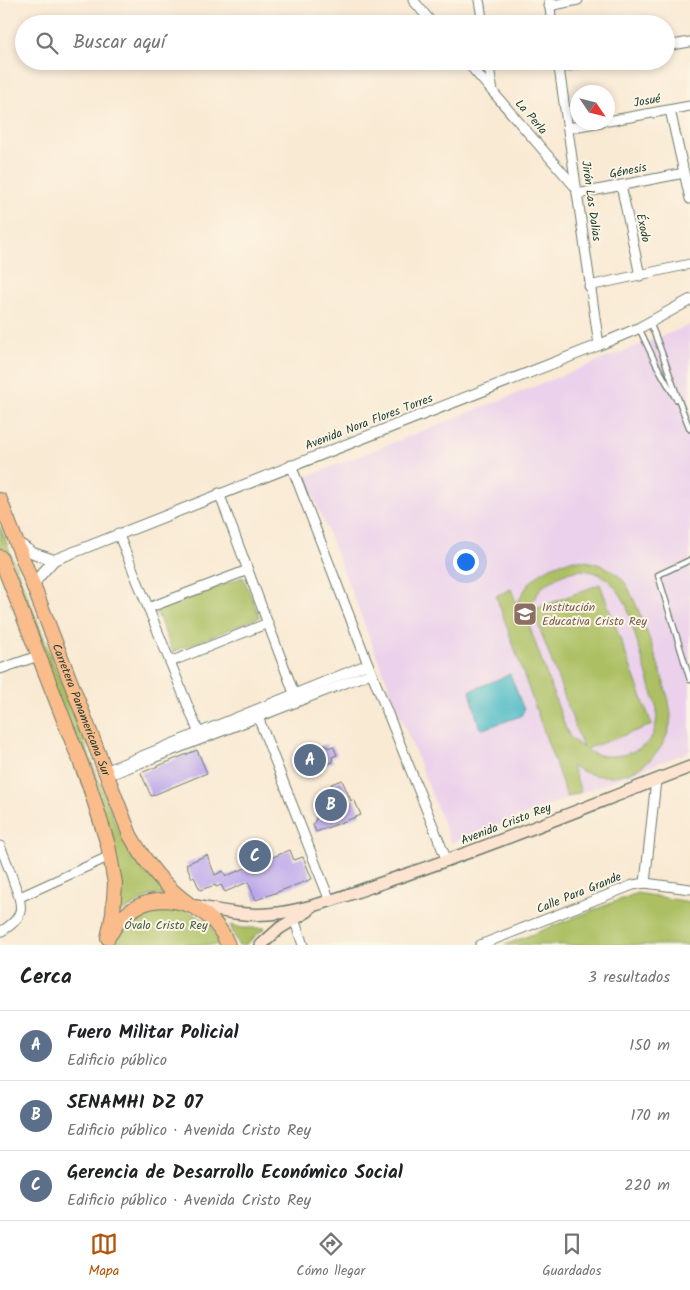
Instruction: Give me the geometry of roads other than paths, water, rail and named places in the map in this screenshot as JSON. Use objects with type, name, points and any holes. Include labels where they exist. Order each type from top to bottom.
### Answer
[{"type":"highway","name":"Carretera Panamericana Sur","points":[[0,501],[130,835],[156,875],[179,897],[191,905]]},
{"type":"highway","name":"Carretera Panamericana Sur","points":[[0,557],[89,784],[110,856],[114,883],[113,914],[106,942]]},
{"type":"highway","points":[[106,942],[120,920],[137,907],[157,901],[178,901],[191,905],[217,923],[228,945]]},
{"type":"main road","name":"Avenida Cristo Rey","points":[[191,905],[239,914],[258,914],[296,910],[330,901],[447,861],[690,767]]},
{"type":"main road","name":"Avenida Cristo Rey","points":[[261,945],[280,928],[294,919],[330,901]]},
{"type":"street","points":[[413,0],[426,15]]},
{"type":"street","points":[[479,0],[482,15]]},
{"type":"street","points":[[549,3],[578,0]]},
{"type":"street","points":[[675,44],[690,42]]},
{"type":"street","name":"La Perla","points":[[474,70],[577,191]]},
{"type":"street","points":[[489,70],[493,92]]},
{"type":"street","name":"Jirón Las Dalias","points":[[559,70],[599,345]]},
{"type":"street","name":"Josué","points":[[615,120],[690,106]]},
{"type":"street","points":[[670,110],[690,199]]},
{"type":"street","name":"Génesis","points":[[577,191],[684,173]]},
{"type":"street","name":"Éxodo","points":[[621,185],[640,276]]},
{"type":"street","points":[[589,286],[690,264]]},
{"type":"street","name":"Avenida Nora Flores Torres","points":[[33,586],[39,576],[54,560],[219,493],[599,345],[650,323],[690,300]]},
{"type":"street","points":[[291,466],[371,673],[447,861]]},
{"type":"street","points":[[219,493],[294,693]]},
{"type":"street","points":[[118,533],[198,732]]},
{"type":"street","points":[[16,541],[33,553],[54,560]]},
{"type":"street","points":[[148,608],[248,570]]},
{"type":"street","points":[[170,662],[268,623]]},
{"type":"street","points":[[0,669],[38,656]]},
{"type":"street","points":[[106,773],[198,732],[368,664]]},
{"type":"street","points":[[106,773],[258,718],[371,673]]},
{"type":"street","points":[[258,718],[330,901]]},
{"type":"street","points":[[645,883],[656,780]]},
{"type":"street","points":[[0,846],[22,904],[18,918],[12,925],[0,932]]},
{"type":"street","points":[[20,898],[110,856]]},
{"type":"street","name":"Calle Para Grande","points":[[480,945],[633,885],[645,883],[690,889]]},
{"type":"street","points":[[294,919],[303,945]]},
{"type":"lane","points":[[650,323],[664,355],[690,429]]},
{"type":"lane","points":[[639,328],[656,364],[681,406]]},
{"type":"lane","points":[[690,560],[658,575],[690,680]]},
{"type":"water","points":[[510,674],[524,710],[521,716],[483,729],[479,727],[470,691]]},
{"type":"place","name":"Institución Educativa Cristo Rey","points":[[525,614]]},
{"type":"place","name":"Fuero Militar Policial","points":[[310,760]]},
{"type":"place","name":"SENAMHI DZ 07","points":[[331,805]]},
{"type":"place","name":"Gerencia de Desarrollo Económico Social","points":[[255,856]]},
{"type":"park label","name":"Óvalo Cristo Rey","points":[[166,925]]}]
